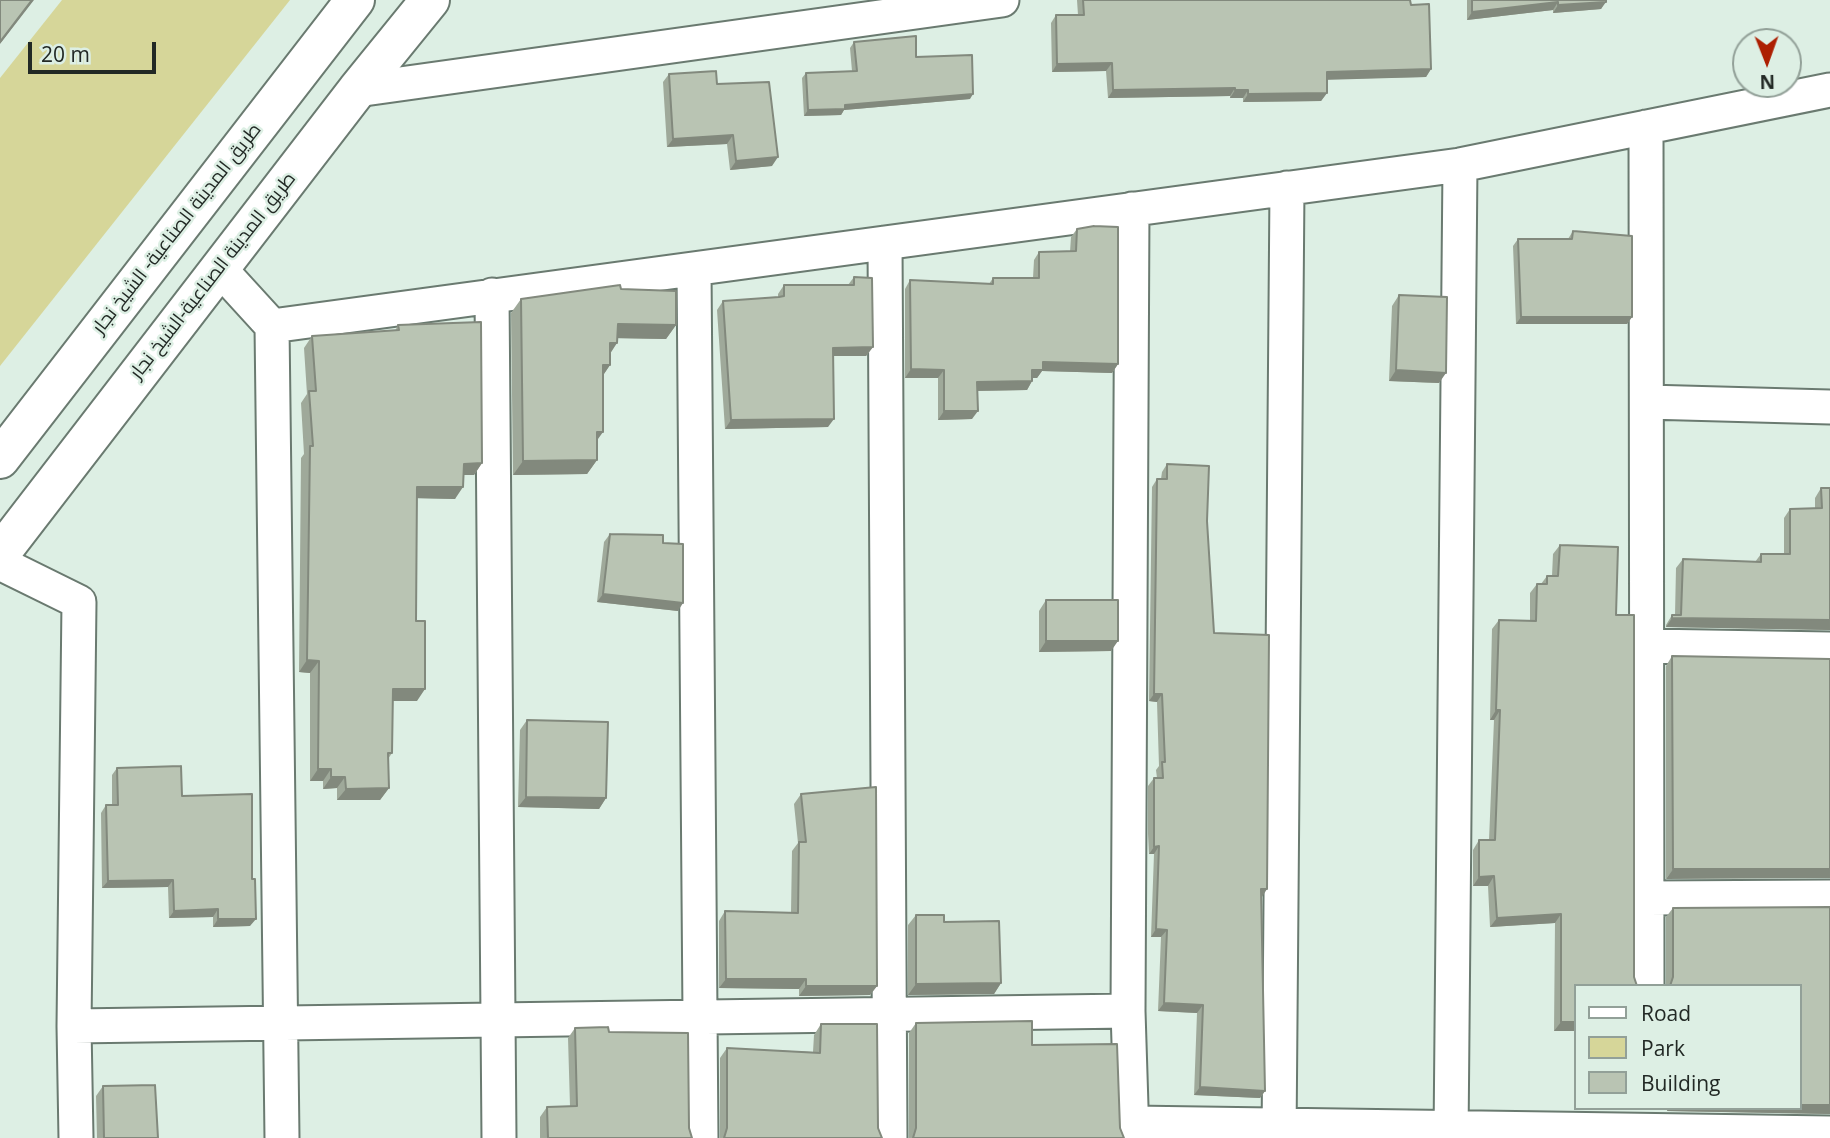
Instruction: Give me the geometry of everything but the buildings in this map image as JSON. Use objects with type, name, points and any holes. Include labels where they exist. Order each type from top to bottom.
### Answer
[{"type":"main road","name":"طريق المدينة الصناعية- الشيخ نجار","points":[[0,459],[355,0]]},
{"type":"main road","name":"طريق المدينة الصناعية-الشيخ نجار","points":[[0,554],[357,90],[430,0]]},
{"type":"street","points":[[357,90],[1002,0]]},
{"type":"street","points":[[272,326],[1460,165],[1830,90]]},
{"type":"street","points":[[1646,127],[1647,984]]},
{"type":"street","points":[[1451,1133],[1460,165]]},
{"type":"street","points":[[1279,1132],[1287,188]]},
{"type":"street","points":[[1132,209],[1128,1011],[1132,1131],[1451,1133],[1647,1126],[1830,1133]]},
{"type":"street","points":[[885,243],[890,1138]]},
{"type":"street","points":[[219,268],[272,326],[282,1138]]},
{"type":"street","points":[[694,269],[701,1138]]},
{"type":"street","points":[[492,295],[499,1138]]},
{"type":"street","points":[[1647,402],[1830,407]]},
{"type":"street","points":[[0,563],[79,603],[74,1026],[76,1138]]},
{"type":"street","points":[[1647,646],[1830,649]]},
{"type":"street","points":[[1647,898],[1830,897]]},
{"type":"street","points":[[74,1026],[1128,1011]]},
{"type":"green space","points":[[62,0],[290,0],[0,366],[0,78]]}]
